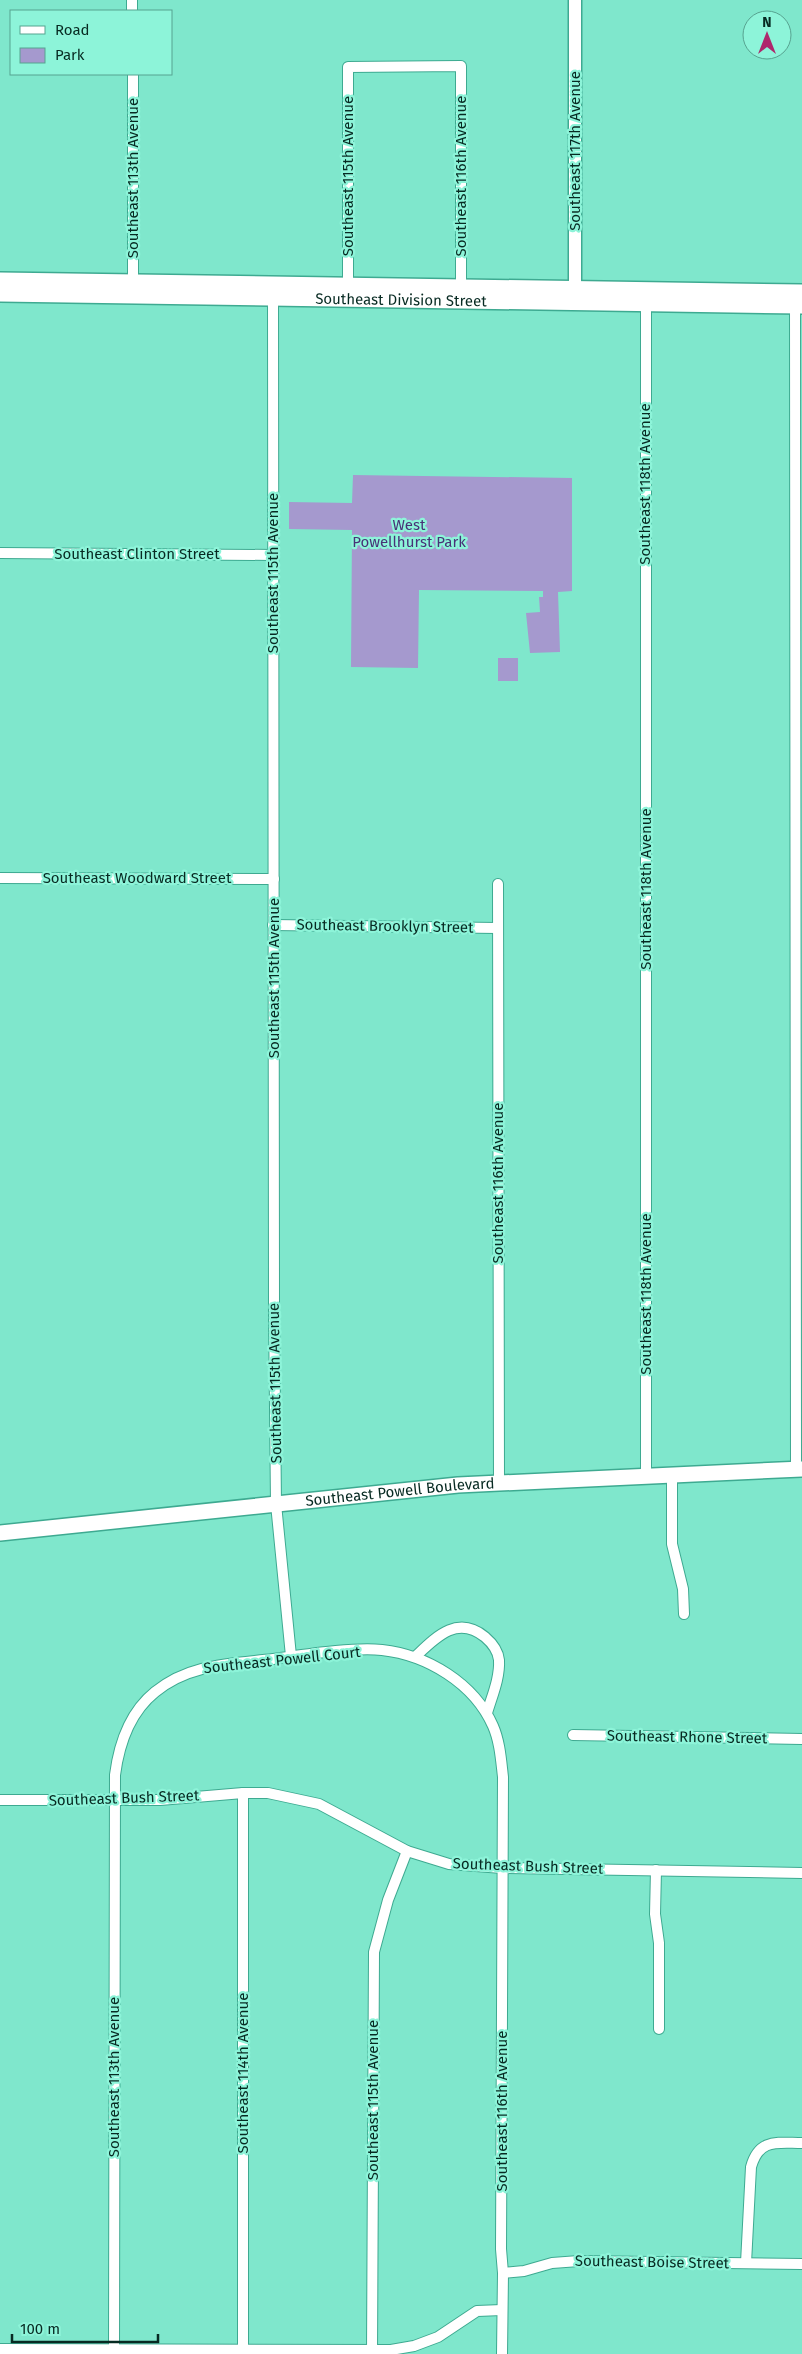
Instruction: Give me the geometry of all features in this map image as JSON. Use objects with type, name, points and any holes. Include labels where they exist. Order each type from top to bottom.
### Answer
[{"type":"main road","name":"Southeast Division Street","points":[[0,280],[461,287],[646,304],[706,305],[799,299]]},
{"type":"main road","name":"Southeast Division Street","points":[[0,294],[273,298],[575,296],[758,291],[799,299]]},
{"type":"main road","points":[[706,305],[715,301],[748,299],[756,295],[758,291]]},
{"type":"main road","name":"Southeast Powell Boulevard","points":[[0,1533],[499,1482],[646,1474],[799,1469]]},
{"type":"street","name":"Southeast 117th Avenue","points":[[575,0],[575,296]]},
{"type":"street","name":"Southeast 115th Avenue","points":[[348,285],[348,66],[461,66]]},
{"type":"street","name":"Southeast 116th Avenue","points":[[461,66],[461,287]]},
{"type":"street","name":"Southeast 113th Avenue","points":[[133,75],[133,282]]},
{"type":"street","name":"Southeast 115th Avenue","points":[[273,298],[276,1504],[292,1656]]},
{"type":"street","points":[[799,299],[799,1469]]},
{"type":"street","name":"Southeast 118th Avenue","points":[[646,304],[646,1474]]},
{"type":"street","name":"Southeast Clinton Street","points":[[0,553],[273,555]]},
{"type":"street","name":"Southeast Woodward Street","points":[[0,878],[274,879]]},
{"type":"street","name":"Southeast 116th Avenue","points":[[498,884],[499,1482]]},
{"type":"street","name":"Southeast Brooklyn Street","points":[[274,925],[497,928]]},
{"type":"street","points":[[672,1474],[672,1544],[683,1589],[684,1614]]},
{"type":"street","points":[[415,1657],[445,1631],[463,1628],[479,1633],[493,1644],[499,1659],[498,1677],[487,1713]]},
{"type":"street","name":"Southeast Powell Court","points":[[115,1800],[115,1775],[124,1731],[153,1693],[172,1680],[204,1667],[292,1656],[370,1650],[415,1657],[437,1667],[459,1682],[487,1713],[494,1728],[501,1754],[503,1777],[502,1868]]},
{"type":"street","name":"Southeast Rhone Street","points":[[573,1736],[802,1739]]},
{"type":"street","name":"Southeast Bush Street","points":[[0,1800],[160,1800],[243,1793],[278,1794],[319,1804],[407,1851],[449,1864],[502,1868],[802,1873]]},
{"type":"street","name":"Southeast 114th Avenue","points":[[243,1793],[243,2352]]},
{"type":"street","name":"Southeast 113th Avenue","points":[[114,2352],[115,1800]]},
{"type":"street","name":"Southeast 115th Avenue","points":[[372,2352],[374,1952],[388,1900],[407,1851]]},
{"type":"street","name":"Southeast 116th Avenue","points":[[502,1868],[500,2249],[503,2273],[502,2354]]},
{"type":"street","points":[[656,1870],[655,1914],[659,1943],[659,2029]]},
{"type":"street","points":[[746,2263],[751,2167],[754,2156],[762,2147],[773,2142],[802,2143]]},
{"type":"street","name":"Southeast Boise Street","points":[[503,2273],[524,2271],[552,2263],[579,2261],[802,2264]]},
{"type":"street","points":[[0,2349],[114,2352],[372,2352],[414,2346],[445,2333],[477,2311],[502,2310]]},
{"type":"green space","name":"West Powellhurst Park","points":[[353,475],[572,478],[572,591],[558,592],[560,652],[530,653],[526,613],[540,612],[539,597],[543,597],[543,591],[419,590],[418,668],[351,667],[352,530],[289,529],[289,502],[352,503]]},
{"type":"green space","points":[[498,658],[518,658],[518,681],[498,681]]}]
